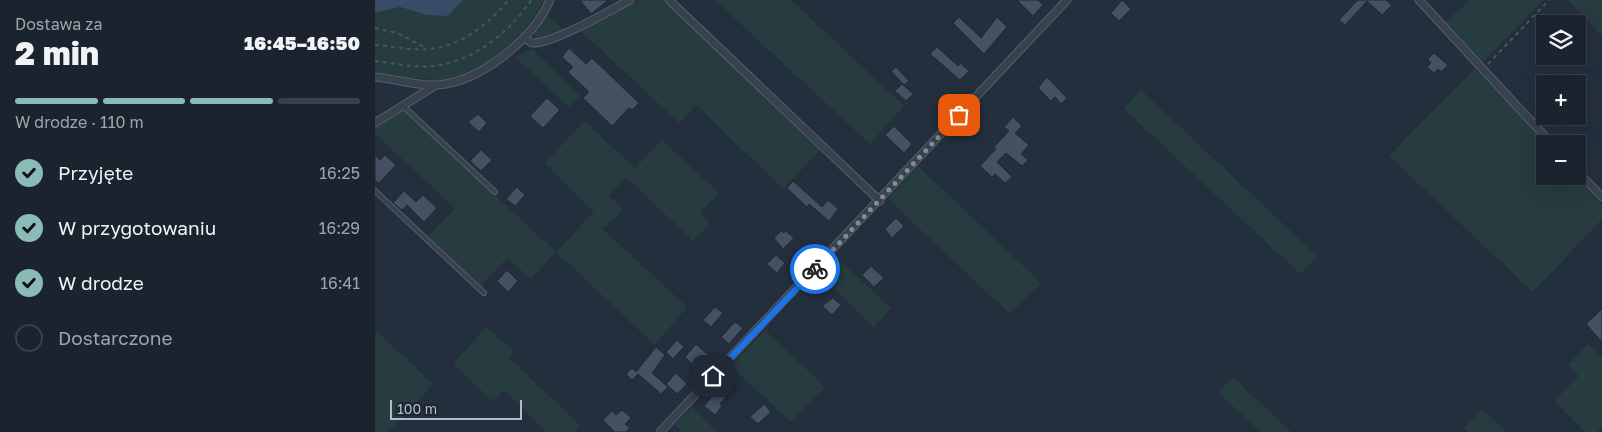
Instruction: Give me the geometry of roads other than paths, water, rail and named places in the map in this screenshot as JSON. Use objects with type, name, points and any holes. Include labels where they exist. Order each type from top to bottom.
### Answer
[{"type":"street","points":[[375,77],[436,85],[458,81],[486,67],[506,54],[525,38],[538,22],[549,0]]},
{"type":"street","points":[[525,38],[531,43],[536,43],[554,37],[630,0]]},
{"type":"street","points":[[669,0],[880,201]]},
{"type":"street","points":[[660,432],[880,201],[1067,0]]},
{"type":"street","points":[[1419,0],[1544,135]]},
{"type":"street","points":[[375,123],[436,85]]},
{"type":"street","points":[[1586,180],[1602,197]]},
{"type":"lane","points":[[403,106],[495,192]]},
{"type":"lane","points":[[375,191],[483,293]]},
{"type":"water","points":[[375,0],[463,0],[448,16],[427,15],[400,7],[375,12]]}]
